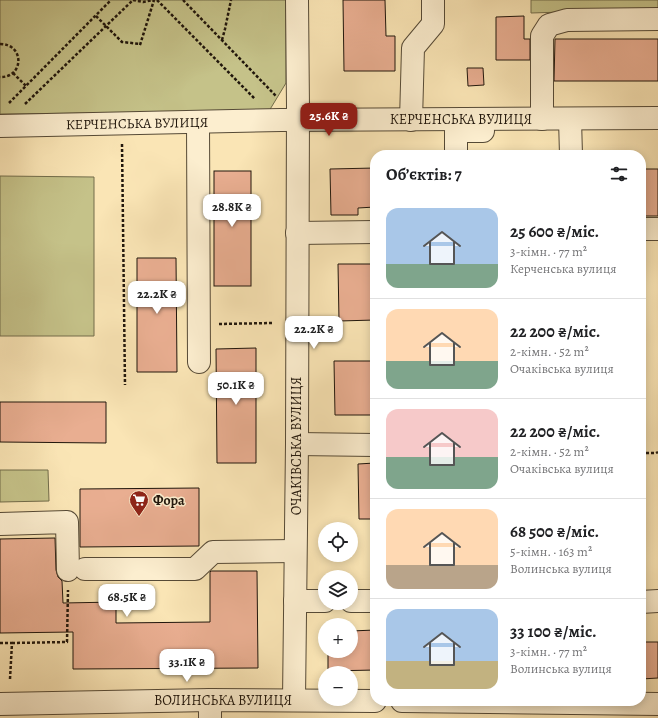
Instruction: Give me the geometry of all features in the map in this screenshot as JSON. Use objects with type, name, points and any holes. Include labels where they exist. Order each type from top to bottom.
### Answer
[{"type":"street","name":"ОЧАКІВСЬКА ВУЛИЦЯ","points":[[294,700],[297,444],[297,0]]},
{"type":"street","points":[[411,120],[413,48],[433,24],[433,0]]},
{"type":"street","points":[[542,119],[542,36],[549,25],[567,20],[658,19]]},
{"type":"street","name":"КЕРЧЕНСЬКА ВУЛИЦЯ","points":[[3,116],[198,122],[542,119],[570,125],[658,118]]},
{"type":"street","points":[[198,122],[199,362]]},
{"type":"street","points":[[456,150],[456,132],[570,125],[570,150]]},
{"type":"street","points":[[646,229],[658,228]]},
{"type":"street","points":[[297,233],[370,232]]},
{"type":"street","points":[[297,444],[370,445]]},
{"type":"street","points":[[0,524],[67,522],[76,570],[195,569],[213,552],[295,551]]},
{"type":"street","points":[[295,601],[318,601]]},
{"type":"street","points":[[358,601],[370,601]]},
{"type":"street","points":[[646,602],[658,602]]},
{"type":"street","name":"ВОЛИНСЬКА ВУЛИЦЯ","points":[[0,704],[210,709],[294,700],[370,701]]},
{"type":"street","points":[[646,704],[658,704]]},
{"type":"path","points":[[3,116],[26,86],[111,0]]},
{"type":"path","points":[[23,106],[133,0],[143,2],[155,0]]},
{"type":"path","points":[[96,16],[122,42],[141,45],[155,0]]},
{"type":"path","points":[[155,0],[256,100]]},
{"type":"path","points":[[183,0],[278,98]]},
{"type":"path","points":[[222,40],[231,0]]},
{"type":"path","points":[[0,44],[10,45],[17,53],[19,58],[16,69],[12,74],[0,77]]},
{"type":"path","points":[[12,74],[26,86]]},
{"type":"path","points":[[122,143],[125,385]]},
{"type":"path","points":[[199,324],[272,323]]},
{"type":"path","points":[[646,453],[658,452]]},
{"type":"path","points":[[0,642],[67,642],[76,570]]},
{"type":"path","points":[[10,679],[12,643]]},
{"type":"shaded area","points":[[0,0],[286,0],[286,83],[269,111],[0,114]]},
{"type":"shaded area","points":[[531,0],[658,0],[658,9],[531,13]]},
{"type":"shaded area","points":[[0,176],[94,177],[94,336],[0,336]]},
{"type":"shaded area","points":[[0,470],[48,470],[49,501],[0,502]]},
{"type":"building","points":[[343,0],[385,0],[386,36],[395,36],[395,71],[344,71]]},
{"type":"building","points":[[524,16],[524,39],[530,39],[530,60],[496,60],[496,17]]},
{"type":"building","points":[[555,39],[658,39],[658,81],[554,81]]},
{"type":"building","points":[[467,68],[483,68],[484,85],[468,86]]},
{"type":"building","points":[[370,168],[370,207],[358,208],[358,215],[331,215],[330,169]]},
{"type":"building","points":[[646,169],[658,169],[658,216],[646,216]]},
{"type":"building","points":[[214,171],[251,171],[251,286],[214,286]]},
{"type":"building","points":[[137,258],[176,258],[177,372],[137,372]]},
{"type":"building","points":[[338,264],[370,264],[370,320],[339,321]]},
{"type":"building","points":[[256,348],[256,463],[217,463],[216,349]]},
{"type":"building","points":[[334,361],[370,361],[370,415],[335,415]]},
{"type":"building","points":[[0,402],[106,402],[106,443],[0,442]]},
{"type":"building","points":[[370,463],[370,519],[359,519],[358,464]]},
{"type":"building","name":"Фора","points":[[199,488],[199,546],[80,547],[80,489]]},
{"type":"building","points":[[55,538],[56,570],[58,577],[62,581],[63,603],[116,602],[116,623],[210,622],[210,572],[257,571],[258,668],[73,669],[73,632],[0,633],[0,539]]},
{"type":"building","points":[[370,630],[370,670],[358,670],[358,666],[328,666],[328,658],[358,658],[358,631]]},
{"type":"building","points":[[646,642],[658,642],[658,678],[646,679]]},
{"type":"place","name":"Фора","points":[[139,517]]}]
